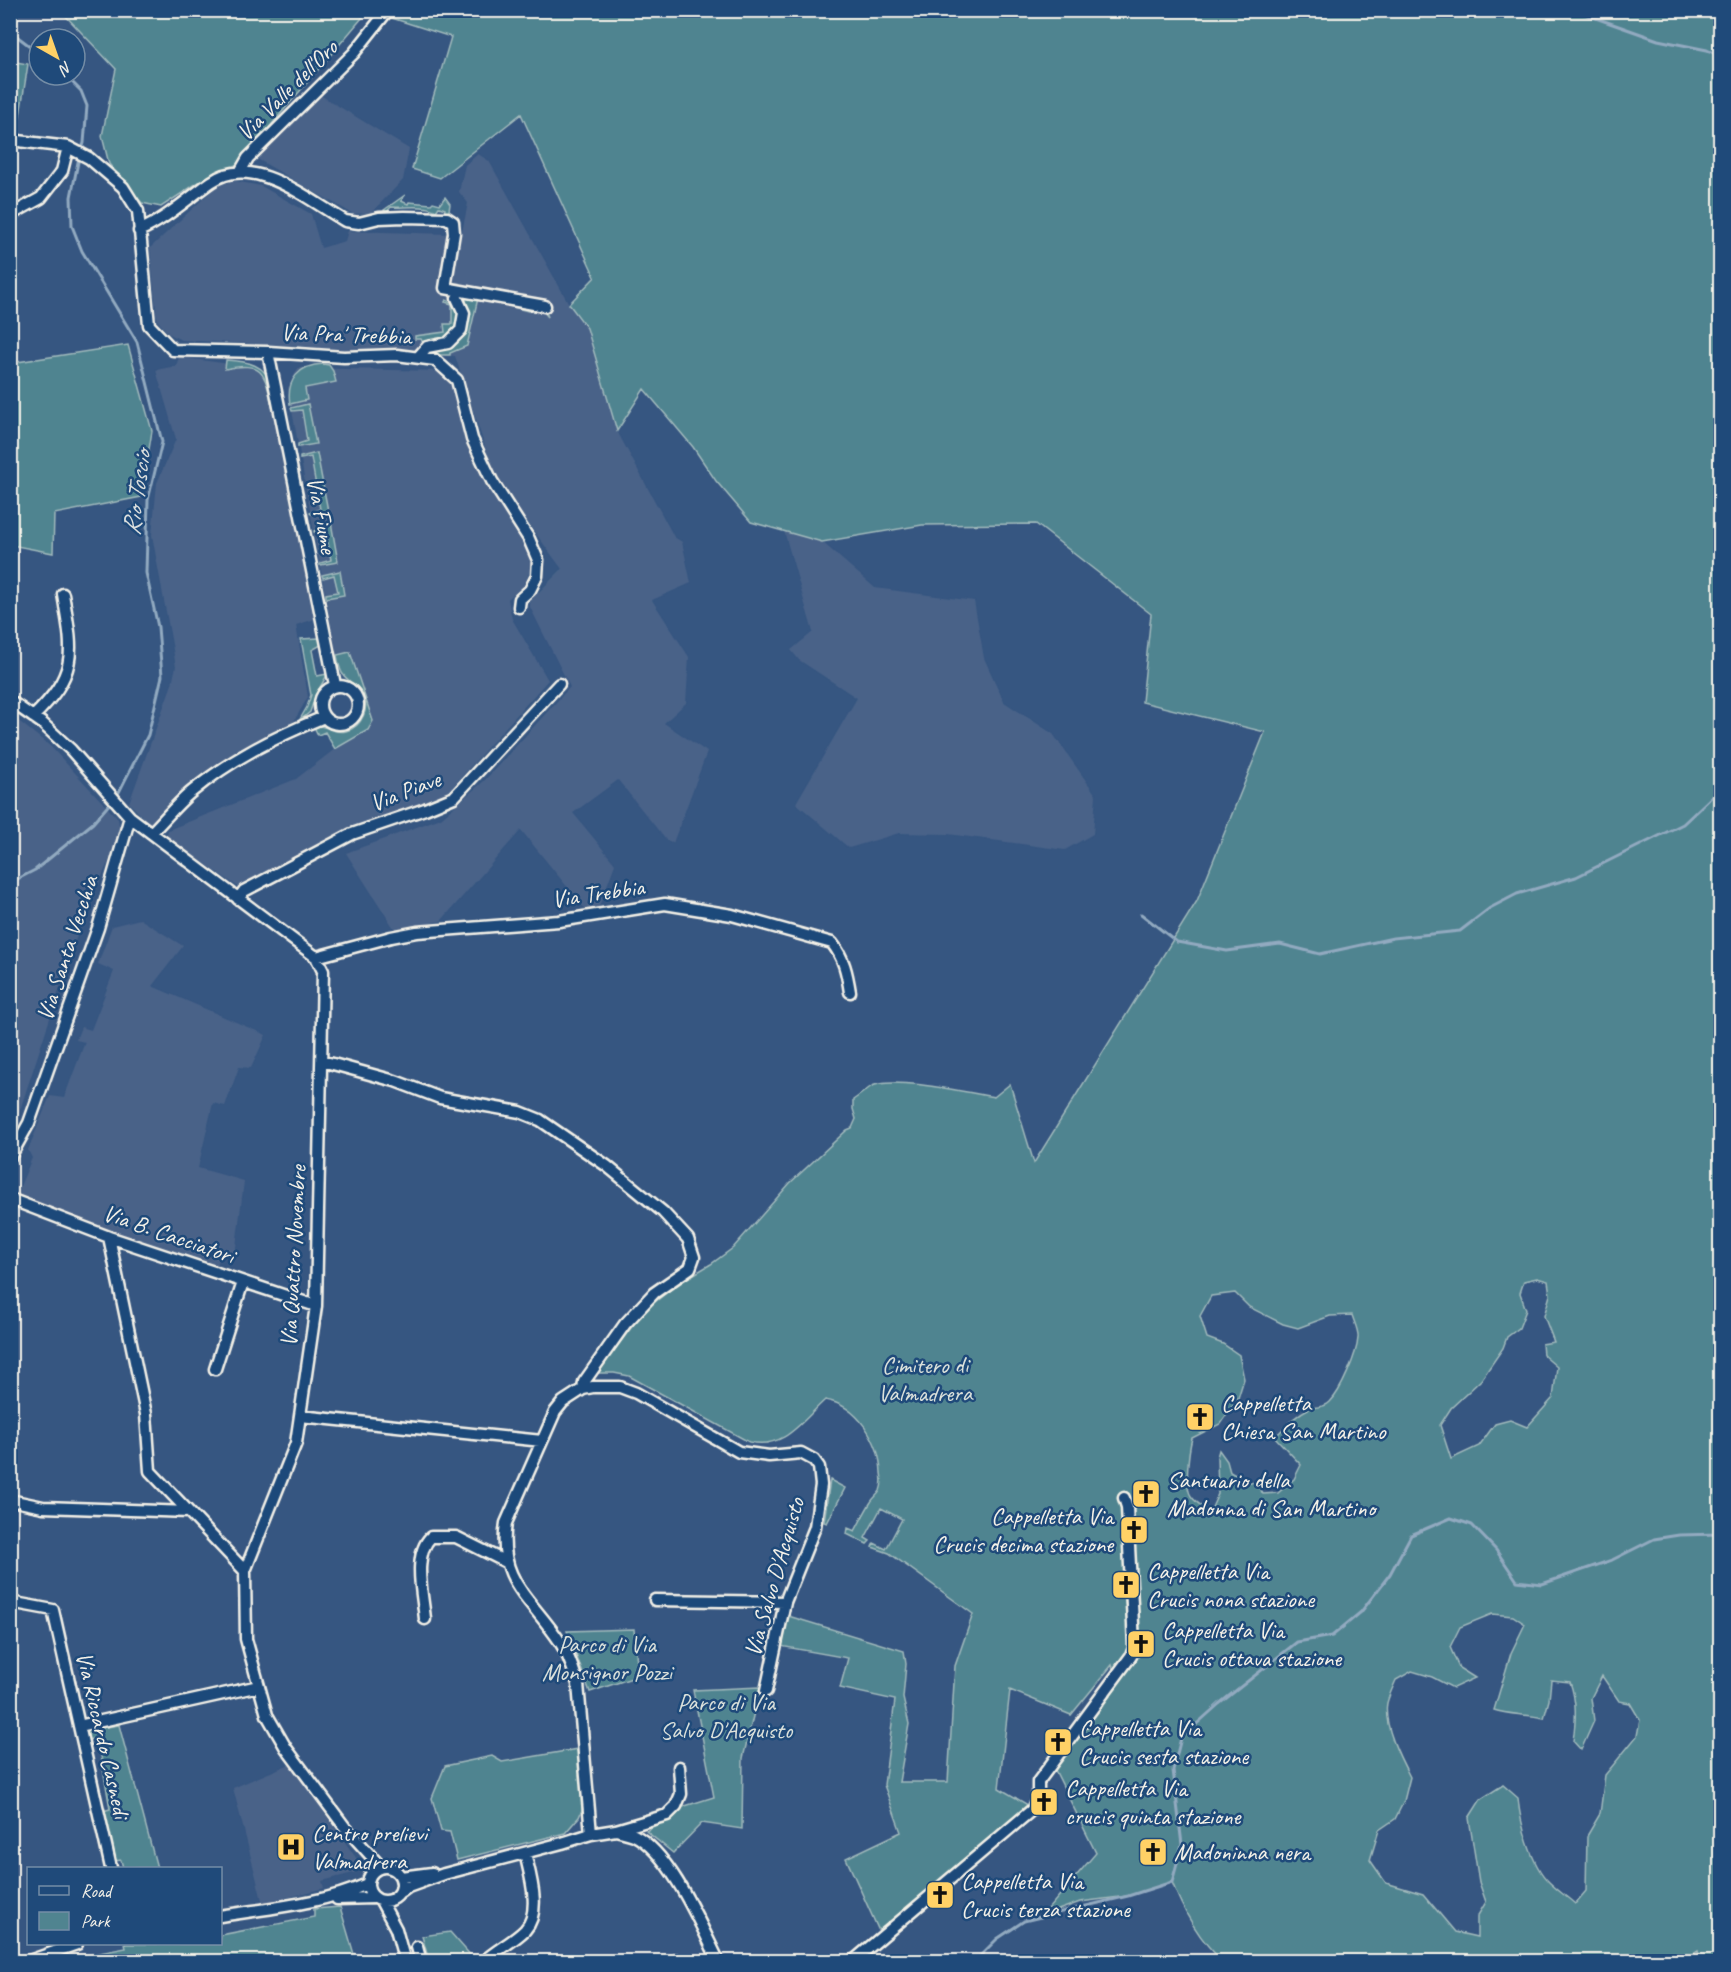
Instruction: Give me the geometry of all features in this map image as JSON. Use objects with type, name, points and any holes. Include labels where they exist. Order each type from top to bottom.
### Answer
[{"type":"street","name":"Via Valle dell'Oro","points":[[240,172],[248,158],[354,53],[388,10]]},
{"type":"street","name":"Via Pra' Trebbia","points":[[10,140],[71,148],[89,158],[123,187],[138,211],[149,324],[173,350],[268,352],[344,357],[397,355],[418,357],[435,360],[457,380],[472,439],[492,481],[529,539],[538,560],[537,576],[530,590],[520,599],[519,607]]},
{"type":"street","points":[[10,215],[41,198],[62,171],[71,148]]},
{"type":"street","points":[[139,231],[155,224],[214,180],[240,172],[270,177],[345,221],[359,223],[379,218],[447,218],[453,222],[454,233],[445,288],[545,306]]},
{"type":"street","points":[[418,357],[427,347],[448,343],[461,330],[464,313],[457,298]]},
{"type":"street","name":"Via Fiume","points":[[268,352],[335,685]]},
{"type":"street","points":[[33,717],[52,698],[64,677],[71,655],[63,594]]},
{"type":"street","name":"Via Piave","points":[[238,899],[243,891],[352,834],[454,797],[559,684]]},
{"type":"street","points":[[335,685],[342,685],[354,692],[358,706],[351,720],[344,723],[330,723],[324,717],[319,703],[322,694],[335,685]]},
{"type":"street","points":[[10,701],[33,717],[71,750],[130,817],[316,957]]},
{"type":"street","points":[[151,833],[188,794],[231,762],[280,735],[324,717]]},
{"type":"street","name":"Via Santa Vecchia","points":[[10,1157],[29,1123],[91,951],[130,817]]},
{"type":"street","name":"Via Trebbia","points":[[316,957],[391,937],[417,933],[558,921],[666,904],[732,915],[832,943],[846,966],[850,992]]},
{"type":"street","name":"Via Quattro Novembre","points":[[316,957],[323,971],[316,1306],[296,1443],[245,1571],[246,1639],[267,1715],[286,1748],[345,1826],[381,1867]]},
{"type":"street","points":[[322,1061],[395,1081],[440,1098],[520,1112],[540,1120],[607,1166],[663,1212],[688,1239],[694,1257],[690,1268],[654,1293],[625,1324],[584,1382],[583,1389],[572,1395],[555,1412],[506,1523],[503,1540],[506,1562],[514,1582],[560,1641],[571,1661],[578,1684],[591,1834]]},
{"type":"street","name":"Via B. Cacciatori","points":[[10,1198],[108,1237],[316,1306]]},
{"type":"street","points":[[108,1237],[146,1414],[150,1471],[245,1571]]},
{"type":"street","points":[[215,1369],[243,1282]]},
{"type":"street","name":"Via Salvo D'Acquisto","points":[[583,1389],[620,1387],[636,1393],[739,1452],[769,1456],[801,1454],[814,1460],[821,1475],[815,1527],[785,1602],[766,1690]]},
{"type":"street","points":[[300,1416],[542,1441]]},
{"type":"street","points":[[852,1962],[1033,1809],[1038,1797],[1038,1782],[1131,1656],[1134,1648],[1133,1623],[1127,1508],[1124,1498]]},
{"type":"street","points":[[10,1500],[43,1507],[189,1512]]},
{"type":"street","points":[[425,1619],[420,1563],[421,1550],[430,1537],[456,1537],[506,1562]]},
{"type":"street","points":[[655,1600],[785,1602]]},
{"type":"street","name":"Via Riccardo Casnedi","points":[[10,1602],[53,1610],[111,1867]]},
{"type":"street","points":[[79,1726],[259,1686]]},
{"type":"street","points":[[322,1899],[377,1899],[397,1896],[408,1887],[444,1874],[667,1815],[676,1806],[681,1794],[679,1767]]},
{"type":"street","points":[[640,1839],[640,1829],[646,1821]]},
{"type":"street","name":"Via Quattro Novembre","points":[[345,1826],[363,1856],[368,1880]]},
{"type":"street","points":[[616,1830],[640,1839],[671,1871],[719,1962]]},
{"type":"street","points":[[483,1962],[524,1931],[535,1912],[525,1852]]},
{"type":"street","points":[[222,1916],[322,1899],[353,1891],[368,1880],[374,1870],[381,1867],[393,1869],[401,1877],[402,1882],[397,1896],[396,1929],[405,1962]]},
{"type":"street","points":[[401,1877],[444,1874]]},
{"type":"street","points":[[368,1880],[369,1892],[377,1899],[396,1929]]},
{"type":"street","points":[[26,1962],[74,1945]]},
{"type":"street","points":[[417,1947],[421,1962]]},
{"type":"street","points":[[673,1962],[677,1960],[682,1962]]},
{"type":"shaded area","points":[[320,95],[409,149],[403,180],[371,213],[353,214],[259,160],[260,152]]},
{"type":"shaded area","points":[[478,154],[489,161],[569,304],[587,328],[617,431],[674,537],[682,542],[691,583],[652,600],[689,657],[686,703],[664,723],[707,752],[673,843],[666,840],[618,780],[573,813],[615,864],[599,907],[586,910],[521,830],[441,921],[395,930],[346,853],[441,818],[484,781],[570,687],[530,607],[530,601],[562,569],[506,493],[491,465],[455,356],[181,340],[168,333],[157,320],[150,248],[218,185],[235,181],[261,186],[311,214],[321,248],[345,241],[348,231],[449,234],[450,291],[468,203],[459,192],[465,165]]},
{"type":"shaded area","points":[[179,357],[258,368],[269,379],[315,619],[296,625],[308,697],[294,721],[190,785],[152,826],[129,803],[172,684],[176,666],[152,535],[157,483],[176,439],[156,370],[176,366]]},
{"type":"shaded area","points":[[298,368],[440,371],[450,382],[466,442],[516,520],[531,552],[531,568],[524,585],[508,599],[512,619],[548,680],[445,795],[353,826],[241,889],[167,837],[168,830],[296,779],[335,749],[368,730],[373,721],[350,653],[336,654],[288,388]]},
{"type":"shaded area","points":[[784,531],[822,542],[875,588],[974,601],[984,658],[1004,702],[1053,734],[1096,795],[1093,834],[1065,850],[948,834],[899,833],[849,848],[796,803],[857,698],[799,660],[791,650],[813,632]]},
{"type":"shaded area","points":[[11,715],[50,746],[118,819],[121,834],[81,923],[11,1132]]},
{"type":"shaded area","points":[[140,919],[183,946],[152,986],[266,1035],[251,1068],[239,1067],[225,1106],[213,1103],[198,1168],[244,1181],[235,1255],[219,1256],[217,1269],[16,1196],[32,1158],[28,1150],[50,1096],[64,1098],[85,1042],[76,1040],[81,1027],[91,1030],[114,971],[98,964],[112,926]]},
{"type":"shaded area","points":[[290,1764],[359,1862],[357,1872],[322,1881],[324,1888],[263,1904],[233,1788]]},
{"type":"green space","points":[[61,11],[368,11],[238,164],[202,180],[161,207],[142,203],[109,164],[102,136],[116,69],[87,38],[87,27],[76,27]]},
{"type":"green space","name":"Cimitero di Valmadrera","points":[[370,11],[1720,11],[1720,1961],[1701,1961],[1698,1951],[1687,1958],[1686,1962],[1223,1961],[1207,1945],[1193,1925],[1172,1882],[1128,1896],[1080,1902],[1042,1916],[1096,1853],[1054,1768],[1135,1655],[1142,1636],[1129,1593],[1124,1592],[1129,1640],[1126,1655],[1114,1674],[1112,1665],[1071,1715],[1010,1690],[999,1788],[1028,1805],[879,1931],[846,1858],[901,1832],[884,1785],[895,1700],[840,1688],[848,1658],[780,1646],[785,1615],[904,1651],[906,1664],[903,1698],[909,1724],[899,1782],[948,1782],[955,1666],[973,1614],[889,1553],[872,1547],[874,1543],[886,1549],[902,1519],[881,1508],[865,1538],[870,1541],[867,1544],[847,1534],[848,1528],[855,1531],[869,1505],[880,1491],[882,1480],[880,1461],[871,1437],[865,1426],[847,1409],[825,1400],[800,1425],[782,1438],[772,1442],[749,1442],[629,1376],[597,1373],[650,1306],[679,1283],[733,1248],[790,1183],[847,1130],[852,1128],[856,1119],[853,1100],[872,1086],[882,1083],[914,1084],[994,1097],[1010,1084],[1034,1163],[1197,901],[1265,732],[1142,702],[1151,614],[1036,524],[922,525],[822,542],[751,522],[716,481],[693,447],[644,389],[617,431],[587,328],[569,304],[595,277],[521,114],[440,178],[412,169],[451,37]],"holes":[[[1537,1278],[1548,1281],[1550,1295],[1544,1316],[1554,1342],[1542,1344],[1543,1355],[1557,1367],[1553,1398],[1527,1427],[1510,1420],[1495,1424],[1479,1446],[1451,1459],[1440,1425],[1451,1408],[1481,1380],[1503,1348],[1507,1337],[1519,1328],[1526,1310],[1520,1293],[1524,1281]],[[1235,1293],[1249,1307],[1283,1324],[1298,1328],[1330,1316],[1352,1315],[1358,1335],[1352,1362],[1330,1402],[1325,1406],[1308,1409],[1299,1414],[1275,1437],[1301,1465],[1294,1479],[1278,1493],[1263,1494],[1257,1484],[1230,1472],[1227,1461],[1219,1450],[1217,1457],[1218,1494],[1210,1512],[1195,1500],[1189,1491],[1188,1468],[1192,1438],[1220,1424],[1238,1398],[1244,1379],[1239,1355],[1223,1344],[1207,1338],[1200,1316],[1211,1296]],[[1492,1614],[1513,1616],[1525,1624],[1511,1653],[1494,1710],[1544,1718],[1551,1680],[1570,1682],[1575,1711],[1573,1741],[1581,1750],[1594,1721],[1591,1698],[1602,1676],[1619,1701],[1630,1703],[1640,1720],[1637,1736],[1605,1775],[1600,1814],[1587,1836],[1586,1891],[1575,1904],[1549,1882],[1537,1865],[1524,1831],[1518,1798],[1503,1785],[1481,1799],[1469,1818],[1479,1882],[1486,1902],[1477,1917],[1477,1937],[1455,1932],[1423,1894],[1386,1883],[1370,1860],[1379,1830],[1395,1819],[1404,1801],[1410,1777],[1390,1731],[1386,1712],[1390,1694],[1396,1680],[1412,1671],[1432,1677],[1453,1688],[1475,1678],[1459,1668],[1450,1647],[1460,1627]]]},
{"type":"green space","points":[[10,61],[27,64],[18,128],[11,126]]},
{"type":"green space","points":[[405,195],[401,201],[408,204],[409,202],[431,204],[433,202],[440,204],[445,197],[450,204],[449,211],[442,216],[445,209],[439,207],[436,211],[420,207],[391,207],[385,214],[384,210]]},
{"type":"green space","points":[[465,297],[478,299],[467,346],[450,355],[431,355],[431,352],[451,346],[464,334],[468,318]]},
{"type":"green space","points":[[446,300],[454,303],[458,310],[456,328],[449,337],[423,343],[421,339],[415,339],[415,336],[445,332],[444,324],[452,324],[452,304],[445,302]]},
{"type":"green space","points":[[487,300],[545,309],[548,317],[543,311],[528,311]]},
{"type":"green space","points":[[128,345],[152,431],[141,497],[54,514],[53,553],[11,545],[11,363]]},
{"type":"green space","points":[[226,360],[255,365],[266,373],[274,395],[272,406],[267,385],[260,372],[247,367],[225,369]]},
{"type":"green space","points":[[329,365],[336,382],[305,388],[307,400],[290,404],[290,388],[296,375],[307,367]]},
{"type":"green space","points":[[308,404],[316,444],[298,447],[298,444],[307,441],[302,410],[292,411],[291,408]]},
{"type":"green space","points":[[317,453],[328,511],[311,514],[320,509],[311,457],[300,459],[300,457]]},
{"type":"green space","points":[[331,522],[338,562],[320,565],[320,563],[331,560],[326,531],[314,531]]},
{"type":"green space","points":[[340,571],[344,595],[326,598],[326,594],[338,592],[334,575],[323,578],[322,575]]},
{"type":"green space","points":[[319,638],[321,645],[312,650],[317,676],[327,674],[316,694],[310,712],[299,721],[311,695],[301,639]]},
{"type":"green space","points":[[350,652],[373,721],[368,730],[335,749],[325,732],[318,735],[314,727],[302,733],[301,731],[312,727],[319,726],[342,732],[352,729],[360,721],[365,710],[365,698],[342,673],[337,655]]},
{"type":"green space","points":[[830,1480],[845,1488],[827,1523],[824,1522]]},
{"type":"green space","name":"Parco di Via Monsignor Pozzi","points":[[634,1629],[638,1676],[590,1692],[567,1631]]},
{"type":"green space","name":"Parco di Via Salvo D'Acquisto","points":[[760,1687],[743,1758],[742,1829],[702,1823],[673,1853],[646,1831],[685,1806],[714,1797],[693,1690]]},
{"type":"green space","points":[[119,1725],[157,1867],[123,1867],[121,1860],[114,1861],[103,1811],[110,1809],[98,1738],[87,1740],[88,1730]]},
{"type":"green space","points":[[578,1749],[582,1810],[565,1833],[457,1860],[450,1832],[441,1831],[432,1798],[445,1766],[492,1756],[502,1762]]},
{"type":"green space","points":[[340,1907],[356,1961],[71,1961],[84,1956],[126,1948],[125,1945],[222,1945],[222,1935],[314,1917],[314,1909]]},
{"type":"green space","points":[[450,1932],[473,1958],[471,1961],[429,1961],[422,1936]]},
{"type":"waterway","points":[[1573,10],[1658,40],[1707,50],[1720,56]]},
{"type":"waterway","name":"Rio Toscio","points":[[10,31],[27,44]]},
{"type":"waterway","name":"Rio Toscio","points":[[10,883],[35,870],[93,823],[118,794],[148,735],[162,676],[158,627],[146,573],[148,500],[162,442],[137,342],[82,251],[72,226],[71,197],[84,143],[87,106],[77,87]]},
{"type":"waterway","points":[[1141,914],[1177,942],[1227,951],[1280,944],[1320,954],[1393,938],[1460,931],[1490,908],[1517,894],[1576,877],[1683,824],[1720,789]]},
{"type":"waterway","points":[[974,1962],[997,1939],[1024,1921],[1128,1896],[1172,1882],[1182,1845],[1173,1770],[1181,1738],[1219,1704],[1297,1642],[1332,1636],[1361,1612],[1390,1574],[1411,1535],[1451,1518],[1472,1525],[1496,1550],[1517,1581],[1542,1584],[1612,1560],[1654,1539],[1679,1535],[1720,1534]]},
{"type":"place","name":"Cappelletta Chiesa San Martino","points":[[1200,1417]]},
{"type":"place","name":"Santuario della Madonna di San Martino","points":[[1146,1494]]},
{"type":"place","name":"Cappelletta Via Crucis decima stazione","points":[[1134,1530]]},
{"type":"place","name":"Cappelletta Via Crucis nona stazione","points":[[1126,1585]]},
{"type":"place","name":"Cappelletta Via Crucis ottava stazione","points":[[1141,1644]]},
{"type":"place","name":"Cappelletta Via Crucis sesta stazione","points":[[1058,1742]]},
{"type":"place","name":"Cappelletta Via crucis quinta stazione","points":[[1044,1802]]},
{"type":"place","name":"Centro prelievi Valmadrera","points":[[291,1847]]},
{"type":"place","name":"Madoninna nera","points":[[1153,1852]]},
{"type":"place","name":"Cappelletta Via Crucis terza stazione","points":[[940,1895]]}]
